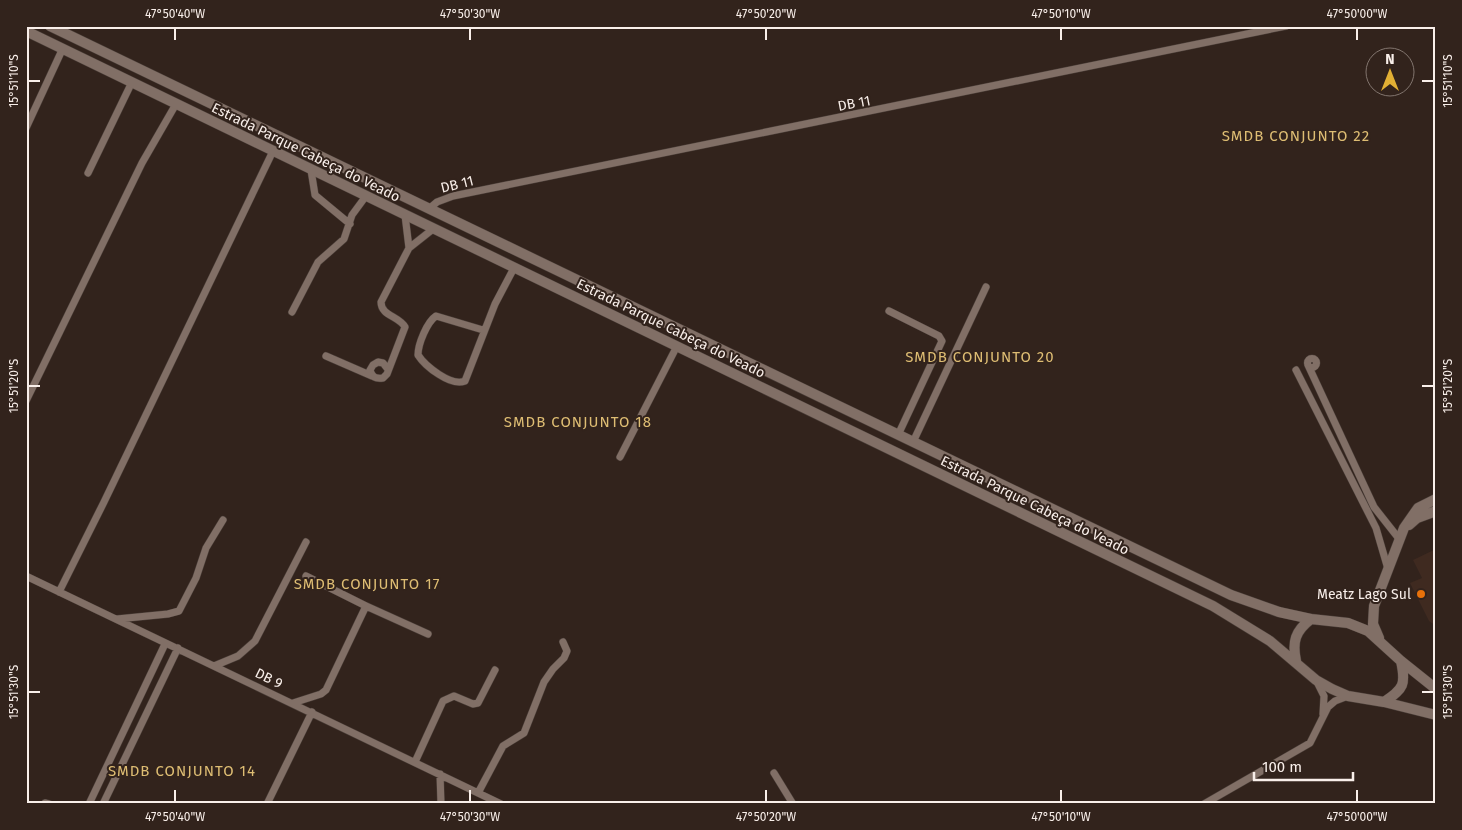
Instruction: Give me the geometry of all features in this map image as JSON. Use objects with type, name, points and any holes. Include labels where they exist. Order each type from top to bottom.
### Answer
[{"type":"main road","name":"Estrada Parque Cabeça do Veado","points":[[50,26],[1231,594],[1279,612],[1311,619]]},
{"type":"main road","name":"Estrada Parque Cabeça do Veado","points":[[26,31],[1213,606],[1244,623],[1296,661]]},
{"type":"main road","points":[[288,158],[295,143]]},
{"type":"main road","points":[[530,276],[538,260]]},
{"type":"main road","points":[[1381,641],[1373,624],[1374,606],[1388,569],[1404,528],[1418,508],[1436,499]]},
{"type":"main road","points":[[1404,528],[1417,518],[1436,511]]},
{"type":"main road","points":[[1348,623],[1362,620],[1374,606]]},
{"type":"main road","points":[[1436,689],[1368,631],[1348,623],[1311,619],[1296,633],[1294,642],[1296,661],[1316,680],[1348,696],[1384,702],[1436,715]]},
{"type":"main road","points":[[1384,702],[1403,686],[1401,661]]},
{"type":"street","name":"DB 11","points":[[430,208],[437,202],[452,196],[1286,26]]},
{"type":"street","points":[[26,128],[63,48]]},
{"type":"street","points":[[88,173],[132,82]]},
{"type":"street","points":[[26,402],[142,163],[176,104]]},
{"type":"street","points":[[58,592],[104,502],[273,151]]},
{"type":"street","points":[[311,170],[315,195],[350,224]]},
{"type":"street","points":[[292,312],[318,262],[344,240],[354,210],[366,196]]},
{"type":"street","points":[[405,215],[409,248]]},
{"type":"street","points":[[326,356],[377,379],[383,378],[387,374],[387,368],[404,327],[400,321],[382,309],[381,302],[409,248],[433,229]]},
{"type":"street","points":[[484,330],[436,316],[418,347],[418,355],[441,375],[453,382],[462,383],[468,378],[484,330],[514,268]]},
{"type":"street","points":[[912,442],[986,287]]},
{"type":"street","points":[[888,311],[939,336],[942,340],[898,435]]},
{"type":"street","points":[[620,457],[677,346]]},
{"type":"street","points":[[1312,377],[1316,364],[1312,359],[1308,361],[1312,377],[1374,507],[1400,540]]},
{"type":"street","points":[[372,376],[370,370],[378,362],[384,363],[387,368]]},
{"type":"street","points":[[1296,370],[1376,528],[1388,569]]},
{"type":"street","points":[[115,619],[168,614],[179,611],[196,578],[206,548],[223,520]]},
{"type":"street","points":[[214,666],[238,656],[255,641],[306,542]]},
{"type":"street","name":"DB 9","points":[[26,576],[501,804]]},
{"type":"street","points":[[306,576],[428,634]]},
{"type":"street","points":[[293,703],[321,694],[326,690],[366,606]]},
{"type":"street","points":[[478,792],[503,746],[524,733],[544,682],[564,658],[567,651],[563,642]]},
{"type":"street","points":[[89,804],[165,644]]},
{"type":"street","points":[[103,804],[178,648]]},
{"type":"street","points":[[415,762],[443,701],[454,696],[473,704],[478,702],[495,670]]},
{"type":"street","points":[[1316,680],[1324,696],[1323,715]]},
{"type":"street","points":[[1204,804],[1310,743],[1323,715],[1335,701],[1348,696]]},
{"type":"street","points":[[267,804],[312,712]]},
{"type":"street","points":[[774,773],[793,804]]},
{"type":"street","points":[[440,774],[441,804]]},
{"type":"shaded area","points":[[1436,549],[1436,626],[1429,621],[1410,583],[1422,578],[1413,560]]},
{"type":"place","name":"Meatz Lago Sul","points":[[1421,594]]},
{"type":"district","name":"SMDB CONJUNTO 22","points":[[1296,136]]},
{"type":"district","name":"SMDB CONJUNTO 20","points":[[980,357]]},
{"type":"district","name":"SMDB CONJUNTO 18","points":[[578,422]]},
{"type":"district","name":"SMDB CONJUNTO 17","points":[[367,584]]},
{"type":"district","name":"SMDB CONJUNTO 14","points":[[182,771]]}]
